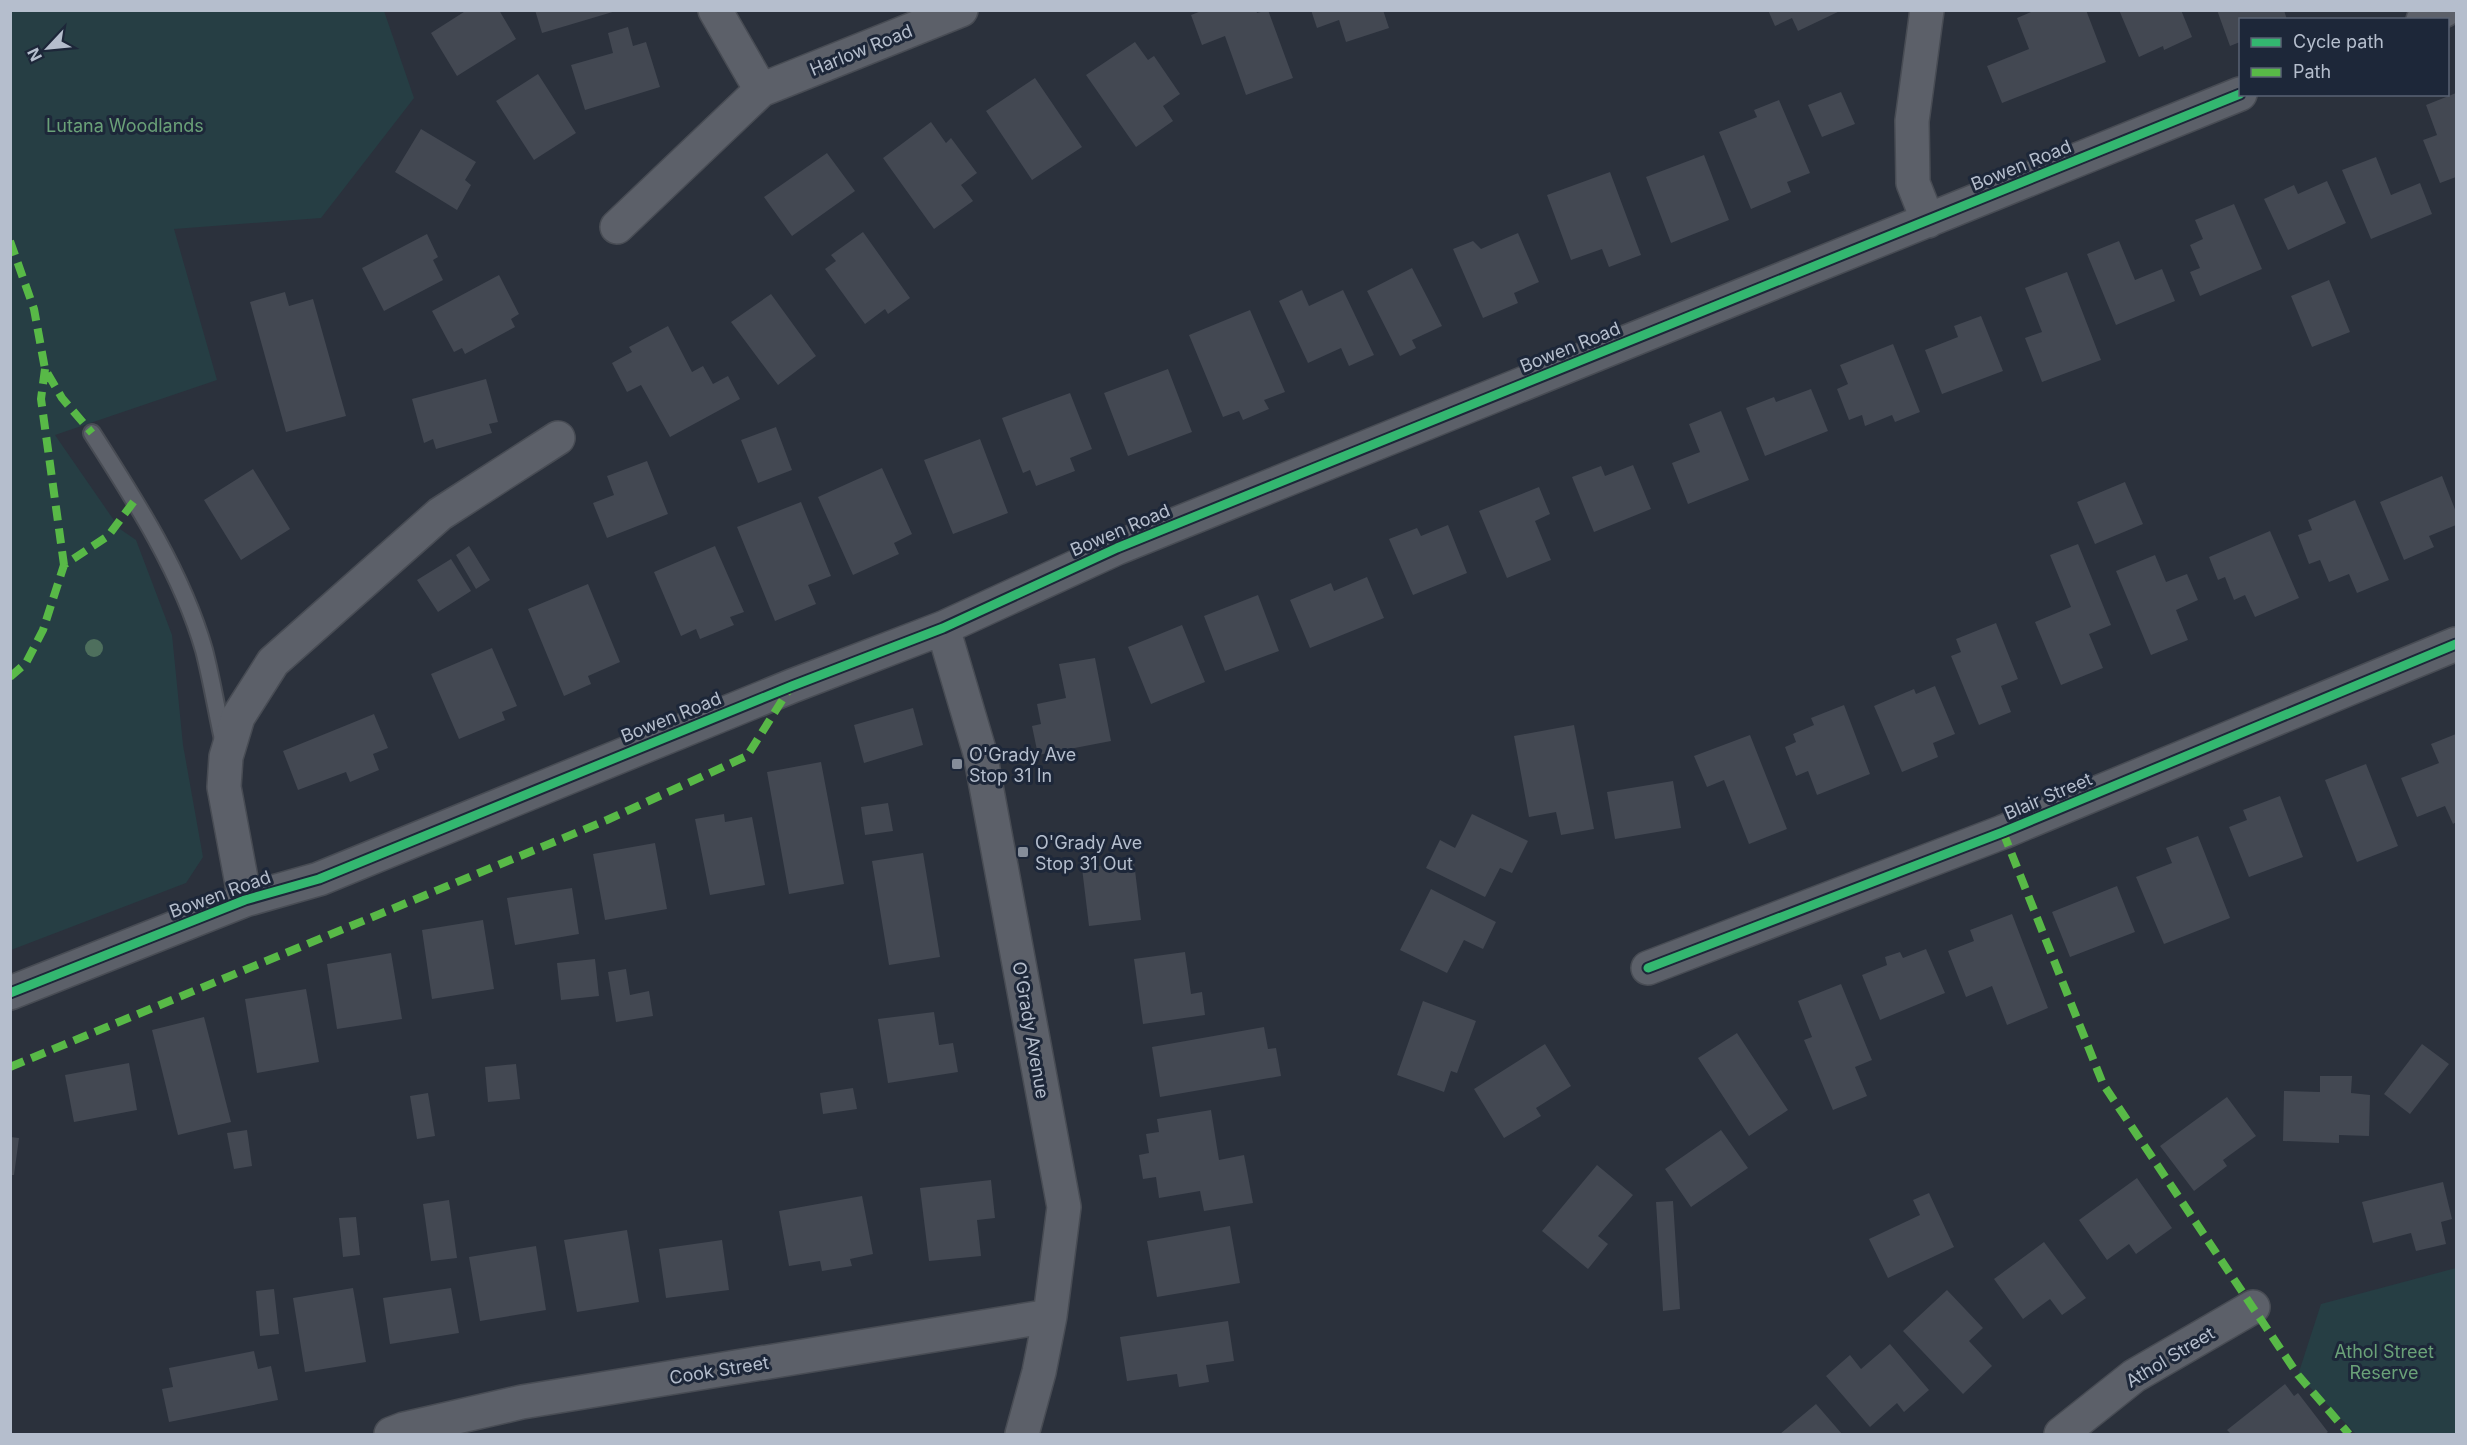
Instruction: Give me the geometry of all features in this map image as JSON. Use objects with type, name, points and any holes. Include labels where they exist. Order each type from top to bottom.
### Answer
[{"type":"street","points":[[715,10],[761,90]]},
{"type":"street","name":"Harlow Road","points":[[616,227],[761,90],[961,10]]},
{"type":"street","points":[[1927,10],[1912,121],[1913,183],[1928,221]]},
{"type":"street","points":[[2427,18],[2445,10]]},
{"type":"street","name":"Bowen Road","points":[[10,993],[245,900],[319,879],[792,686],[943,628],[1117,548],[2239,94]]},
{"type":"street","points":[[245,900],[224,787],[226,757],[237,717],[273,662],[440,514],[558,438]]},
{"type":"street","name":"O'Grady Avenue","points":[[943,628],[982,762],[1064,1207],[1050,1316],[1039,1372],[1022,1434]]},
{"type":"street","name":"Blair Street","points":[[1648,968],[2003,832],[2457,644]]},
{"type":"street","name":"Athol Street","points":[[2061,1434],[2134,1376],[2253,1307]]},
{"type":"street","name":"Cook Street","points":[[391,1434],[522,1402],[1050,1316]]},
{"type":"lane","points":[[93,433],[135,500],[176,576],[204,649],[226,757]]},
{"type":"green space","name":"Lutana Woodlands","points":[[11,10],[384,11],[414,98],[321,218],[174,229],[217,380],[55,435],[120,529],[136,540],[172,635],[183,745],[203,857],[186,883],[11,950]]},
{"type":"green space","name":"Athol Street Reserve","points":[[2456,1268],[2456,1434],[2356,1434],[2298,1375],[2321,1304]]},
{"type":"building","points":[[467,10],[499,10],[516,39],[457,76],[431,33]]},
{"type":"building","points":[[535,10],[616,10],[616,11],[542,33]]},
{"type":"building","points":[[1204,10],[1256,10],[1257,13],[1268,10],[1293,78],[1246,95],[1225,36],[1202,45],[1191,15]]},
{"type":"building","points":[[1311,10],[1383,10],[1389,28],[1346,42],[1339,20],[1317,28]]},
{"type":"building","points":[[1768,10],[1842,10],[1798,31],[1792,18],[1775,26]]},
{"type":"building","points":[[2036,10],[2086,10],[2106,62],[2002,103],[1987,66],[2029,49],[2017,18]]},
{"type":"building","points":[[2119,10],[2181,10],[2192,37],[2164,50],[2163,46],[2139,57]]},
{"type":"building","points":[[2217,10],[2284,10],[2286,18],[2239,18],[2239,42],[2230,46]]},
{"type":"building","points":[[628,27],[633,46],[646,42],[660,87],[585,110],[571,65],[613,53],[608,33]]},
{"type":"building","points":[[1135,42],[1148,60],[1154,56],[1180,94],[1163,106],[1173,121],[1136,147],[1086,75]]},
{"type":"building","points":[[538,74],[576,133],[534,160],[496,101]]},
{"type":"building","points":[[1035,78],[1082,147],[1032,180],[986,111]]},
{"type":"building","points":[[1841,92],[1855,124],[1822,137],[1808,105]]},
{"type":"building","points":[[2456,93],[2456,177],[2440,183],[2423,140],[2437,135],[2426,105]]},
{"type":"building","points":[[1779,100],[1810,173],[1787,182],[1791,192],[1751,209],[1719,132],[1757,117],[1754,110]]},
{"type":"building","points":[[931,122],[946,143],[951,138],[977,173],[961,185],[973,201],[934,229],[883,158]]},
{"type":"building","points":[[421,129],[476,162],[465,180],[471,185],[457,210],[395,172]]},
{"type":"building","points":[[827,153],[855,191],[792,236],[764,197]]},
{"type":"building","points":[[1704,155],[1729,220],[1671,243],[1646,177]]},
{"type":"building","points":[[2376,157],[2391,195],[2420,183],[2432,214],[2371,239],[2342,170]]},
{"type":"building","points":[[1610,172],[1641,255],[1609,267],[1602,249],[1571,260],[1547,195]]},
{"type":"building","points":[[2327,181],[2346,223],[2288,250],[2264,199],[2294,185],[2298,194]]},
{"type":"building","points":[[2234,204],[2262,269],[2200,296],[2190,272],[2200,268],[2190,245],[2203,239],[2195,220]]},
{"type":"building","points":[[863,232],[910,298],[888,314],[885,309],[865,324],[825,269],[836,261],[831,255]]},
{"type":"building","points":[[1518,233],[1539,282],[1514,293],[1518,303],[1483,318],[1453,249],[1473,241],[1481,249]]},
{"type":"building","points":[[427,234],[438,257],[433,260],[443,280],[384,311],[362,268]]},
{"type":"building","points":[[2119,241],[2135,280],[2162,269],[2175,301],[2116,325],[2087,254]]},
{"type":"building","points":[[1412,268],[1442,326],[1412,340],[1416,348],[1400,356],[1367,291]]},
{"type":"building","points":[[2067,272],[2101,360],[2042,382],[2025,338],[2042,332],[2025,288]]},
{"type":"building","points":[[499,275],[519,314],[511,319],[515,327],[465,354],[462,348],[454,352],[432,311]]},
{"type":"building","points":[[2329,280],[2350,332],[2312,347],[2291,296]]},
{"type":"building","points":[[1302,290],[1309,306],[1343,290],[1374,355],[1349,366],[1341,348],[1308,363],[1279,301]]},
{"type":"building","points":[[285,292],[289,306],[313,299],[346,416],[286,432],[250,302]]},
{"type":"building","points":[[771,294],[816,356],[778,385],[731,322]]},
{"type":"building","points":[[1250,310],[1285,392],[1264,400],[1269,409],[1243,420],[1239,411],[1223,417],[1189,335]]},
{"type":"building","points":[[1981,316],[2003,371],[1942,394],[1925,350],[1958,337],[1954,326]]},
{"type":"building","points":[[668,326],[692,372],[703,366],[713,384],[728,376],[740,399],[670,437],[641,385],[627,392],[612,363],[632,352],[629,347]]},
{"type":"building","points":[[1893,344],[1920,412],[1895,422],[1892,415],[1865,426],[1862,415],[1849,420],[1837,389],[1848,384],[1840,365]]},
{"type":"building","points":[[1168,369],[1192,432],[1128,456],[1104,393]]},
{"type":"building","points":[[486,379],[498,422],[489,424],[492,433],[436,449],[433,439],[424,443],[412,399]]},
{"type":"building","points":[[1811,389],[1828,431],[1765,456],[1746,408],[1774,397],[1776,402]]},
{"type":"building","points":[[1070,393],[1092,449],[1070,458],[1075,471],[1036,486],[1030,470],[1023,473],[1002,418]]},
{"type":"building","points":[[1721,411],[1749,480],[1688,504],[1672,463],[1700,452],[1689,424]]},
{"type":"building","points":[[776,427],[792,470],[758,483],[741,440]]},
{"type":"building","points":[[980,439],[1008,513],[953,534],[924,460]]},
{"type":"building","points":[[647,461],[668,514],[607,538],[593,503],[614,495],[607,476]]},
{"type":"building","points":[[1633,465],[1651,509],[1594,532],[1572,477],[1601,466],[1605,476]]},
{"type":"building","points":[[882,468],[912,534],[894,543],[899,554],[853,575],[818,497]]},
{"type":"building","points":[[253,469],[290,529],[241,560],[204,500]]},
{"type":"building","points":[[2442,476],[2456,512],[2456,525],[2429,536],[2434,547],[2404,560],[2380,502]]},
{"type":"building","points":[[2125,482],[2143,524],[2095,544],[2077,502]]},
{"type":"building","points":[[1539,487],[1550,514],[1535,521],[1551,560],[1507,578],[1479,511]]},
{"type":"building","points":[[2355,500],[2389,580],[2357,593],[2349,574],[2329,582],[2320,560],[2309,564],[2298,535],[2312,530],[2308,520]]},
{"type":"building","points":[[801,502],[831,576],[808,585],[816,604],[775,621],[737,527]]},
{"type":"building","points":[[1448,525],[1467,573],[1413,595],[1389,539],[1417,528],[1421,536]]},
{"type":"building","points":[[2270,531],[2299,598],[2255,617],[2245,595],[2234,600],[2225,577],[2218,580],[2209,557]]},
{"type":"building","points":[[2078,544],[2111,625],[2089,634],[2103,668],[2061,685],[2035,622],[2071,607],[2050,555]]},
{"type":"building","points":[[469,546],[490,580],[476,589],[456,555]]},
{"type":"building","points":[[715,546],[744,612],[730,617],[734,625],[700,639],[696,629],[681,636],[654,572]]},
{"type":"building","points":[[2155,555],[2166,582],[2187,574],[2198,600],[2176,610],[2188,640],[2151,655],[2116,571]]},
{"type":"building","points":[[451,559],[471,591],[438,612],[417,580]]},
{"type":"building","points":[[1367,577],[1384,618],[1310,648],[1290,600],[1331,583],[1334,591]]},
{"type":"building","points":[[588,584],[620,662],[588,676],[591,684],[564,696],[528,609]]},
{"type":"building","points":[[1258,595],[1279,651],[1225,671],[1204,616]]},
{"type":"building","points":[[1996,623],[2018,679],[2001,686],[2011,712],[1979,725],[1951,656],[1961,652],[1956,639]]},
{"type":"building","points":[[1182,625],[1205,682],[1151,704],[1128,647]]},
{"type":"building","points":[[492,648],[517,706],[502,712],[505,720],[459,739],[431,674]]},
{"type":"building","points":[[1095,658],[1111,741],[1038,755],[1032,726],[1041,724],[1037,704],[1066,698],[1059,664]]},
{"type":"building","points":[[1935,686],[1955,734],[1933,743],[1938,757],[1902,772],[1874,706],[1914,689],[1916,694]]},
{"type":"building","points":[[1844,705],[1870,774],[1817,795],[1808,771],[1796,776],[1785,747],[1796,742],[1793,734],[1814,725],[1811,718]]},
{"type":"building","points":[[913,708],[923,745],[864,763],[854,725]]},
{"type":"building","points":[[374,714],[388,748],[373,754],[379,770],[350,782],[346,772],[298,790],[283,751]]},
{"type":"building","points":[[1574,725],[1594,829],[1561,835],[1556,812],[1529,817],[1514,736]]},
{"type":"building","points":[[2456,734],[2456,822],[2453,824],[2445,806],[2417,817],[2401,778],[2439,763],[2431,744]]},
{"type":"building","points":[[1750,735],[1787,829],[1749,844],[1724,780],[1707,787],[1694,756]]},
{"type":"building","points":[[821,762],[844,884],[789,894],[767,772]]},
{"type":"building","points":[[2366,764],[2398,846],[2357,862],[2325,780]]},
{"type":"building","points":[[1673,781],[1681,828],[1615,839],[1607,792]]},
{"type":"building","points":[[2280,796],[2303,857],[2249,877],[2229,827],[2247,820],[2243,810]]},
{"type":"building","points":[[888,803],[893,831],[865,835],[861,807]]},
{"type":"building","points":[[724,814],[725,822],[752,817],[765,885],[710,895],[695,819]]},
{"type":"building","points":[[1472,814],[1528,841],[1512,873],[1500,868],[1485,897],[1426,868],[1440,840],[1455,848]]},
{"type":"building","points":[[2198,836],[2230,918],[2164,944],[2136,877],[2172,863],[2166,848]]},
{"type":"building","points":[[655,843],[667,909],[605,920],[593,854]]},
{"type":"building","points":[[923,853],[940,957],[889,965],[872,861]]},
{"type":"building","points":[[1134,862],[1141,920],[1089,926],[1082,868]]},
{"type":"building","points":[[2117,886],[2135,932],[2070,957],[2052,912]]},
{"type":"building","points":[[572,888],[579,934],[515,945],[507,898]]},
{"type":"building","points":[[1431,889],[1496,922],[1483,949],[1464,940],[1447,973],[1400,950]]},
{"type":"building","points":[[2012,914],[2048,1008],[2007,1025],[1992,986],[1966,997],[1948,951],[1974,941],[1970,930]]},
{"type":"building","points":[[483,920],[494,989],[432,999],[422,930]]},
{"type":"building","points":[[1926,949],[1945,993],[1880,1020],[1862,975],[1887,965],[1885,957],[1900,952],[1903,958]]},
{"type":"building","points":[[1185,952],[1191,994],[1202,992],[1205,1015],[1143,1024],[1134,959]]},
{"type":"building","points":[[391,953],[402,1019],[337,1029],[327,964]]},
{"type":"building","points":[[595,959],[599,996],[561,1000],[557,963]]},
{"type":"building","points":[[626,969],[630,995],[649,991],[653,1016],[616,1022],[608,972]]},
{"type":"building","points":[[1841,984],[1872,1060],[1855,1067],[1867,1096],[1833,1110],[1804,1040],[1812,1037],[1798,1001]]},
{"type":"building","points":[[306,989],[319,1062],[257,1073],[245,999]]},
{"type":"building","points":[[1423,1001],[1476,1021],[1457,1073],[1451,1071],[1444,1092],[1397,1075]]},
{"type":"building","points":[[934,1012],[939,1045],[953,1043],[958,1072],[888,1083],[878,1019]]},
{"type":"building","points":[[204,1017],[231,1122],[178,1135],[152,1030]]},
{"type":"building","points":[[1264,1027],[1268,1049],[1276,1048],[1281,1076],[1160,1097],[1152,1047]]},
{"type":"building","points":[[1737,1033],[1788,1110],[1749,1136],[1698,1058]]},
{"type":"building","points":[[1545,1044],[1571,1086],[1536,1108],[1541,1116],[1504,1138],[1474,1089]]},
{"type":"building","points":[[2422,1044],[2449,1064],[2410,1114],[2384,1094]]},
{"type":"building","points":[[129,1063],[137,1110],[74,1122],[65,1075]]},
{"type":"building","points":[[516,1064],[520,1099],[488,1102],[485,1067]]},
{"type":"building","points":[[2320,1076],[2352,1076],[2351,1093],[2370,1095],[2369,1136],[2339,1135],[2339,1143],[2283,1141],[2284,1091],[2320,1092]]},
{"type":"building","points":[[853,1088],[857,1109],[823,1114],[820,1093]]},
{"type":"building","points":[[428,1093],[435,1136],[417,1139],[410,1096]]},
{"type":"building","points":[[2227,1097],[2256,1136],[2223,1160],[2227,1166],[2194,1191],[2160,1146]]},
{"type":"building","points":[[1211,1110],[1219,1160],[1244,1155],[1253,1203],[1204,1211],[1200,1191],[1159,1198],[1156,1177],[1143,1179],[1139,1155],[1149,1153],[1146,1134],[1159,1132],[1157,1119]]},
{"type":"building","points":[[247,1130],[252,1166],[234,1169],[227,1133]]},
{"type":"building","points":[[1721,1130],[1748,1168],[1691,1207],[1665,1169]]},
{"type":"building","points":[[10,1137],[19,1138],[14,1175],[10,1175]]},
{"type":"building","points":[[1597,1165],[1633,1195],[1598,1236],[1608,1244],[1588,1269],[1542,1231]]},
{"type":"building","points":[[2137,1178],[2172,1228],[2136,1254],[2129,1244],[2107,1260],[2079,1220]]},
{"type":"building","points":[[991,1180],[995,1218],[977,1220],[981,1256],[929,1261],[920,1188]]},
{"type":"building","points":[[2443,1182],[2452,1219],[2441,1222],[2446,1244],[2416,1251],[2411,1233],[2373,1243],[2362,1202]]},
{"type":"building","points":[[1929,1193],[1954,1247],[1888,1278],[1869,1239],[1920,1215],[1913,1200]]},
{"type":"building","points":[[862,1196],[873,1254],[850,1259],[852,1266],[822,1271],[820,1261],[789,1266],[779,1211]]},
{"type":"building","points":[[449,1200],[457,1258],[431,1261],[423,1204]]},
{"type":"building","points":[[1673,1201],[1680,1309],[1663,1311],[1656,1202]]},
{"type":"building","points":[[356,1217],[360,1255],[343,1257],[339,1218]]},
{"type":"building","points":[[1230,1226],[1240,1283],[1157,1297],[1147,1241]]},
{"type":"building","points":[[627,1230],[639,1302],[577,1312],[564,1240]]},
{"type":"building","points":[[722,1240],[729,1290],[666,1298],[659,1249]]},
{"type":"building","points":[[2044,1242],[2086,1298],[2062,1315],[2050,1299],[2023,1319],[1994,1279]]},
{"type":"building","points":[[536,1246],[546,1310],[480,1321],[469,1257]]},
{"type":"building","points":[[353,1288],[366,1362],[305,1372],[293,1298]]},
{"type":"building","points":[[451,1288],[459,1333],[390,1344],[383,1298]]},
{"type":"building","points":[[274,1289],[279,1334],[260,1336],[256,1291]]},
{"type":"building","points":[[1947,1290],[1983,1328],[1969,1341],[1992,1366],[1963,1394],[1903,1331]]},
{"type":"building","points":[[1228,1321],[1234,1361],[1206,1365],[1209,1382],[1179,1387],[1177,1374],[1127,1381],[1120,1337]]},
{"type":"building","points":[[1890,1344],[1929,1390],[1904,1412],[1897,1403],[1870,1427],[1826,1376],[1850,1355],[1861,1369]]},
{"type":"building","points":[[254,1351],[258,1369],[271,1366],[278,1400],[169,1422],[162,1389],[173,1387],[169,1368]]},
{"type":"building","points":[[2285,1384],[2294,1396],[2298,1393],[2328,1432],[2325,1434],[2231,1434],[2227,1430]]},
{"type":"building","points":[[1816,1404],[1842,1434],[1780,1434]]},
{"type":"marked path","points":[[10,241],[34,309],[45,369],[62,398],[92,433]]},
{"type":"marked path","points":[[45,369],[41,399],[64,565]]},
{"type":"marked path","points":[[10,677],[26,663],[43,630],[64,565],[108,536],[135,500]]},
{"type":"marked path","points":[[10,1067],[607,820],[747,756],[790,688]]},
{"type":"marked path","points":[[2003,832],[2103,1084],[2298,1375],[2349,1434]]},
{"type":"cycle path","points":[[10,993],[245,900],[319,879],[792,686],[943,628],[1117,548],[2239,94]]},
{"type":"cycle path","points":[[1648,968],[2003,832],[2456,644]]},
{"type":"place","name":"O'Grady Ave Stop 31 In","points":[[957,764]]},
{"type":"place","name":"O'Grady Ave Stop 31 Out","points":[[1023,852]]}]
